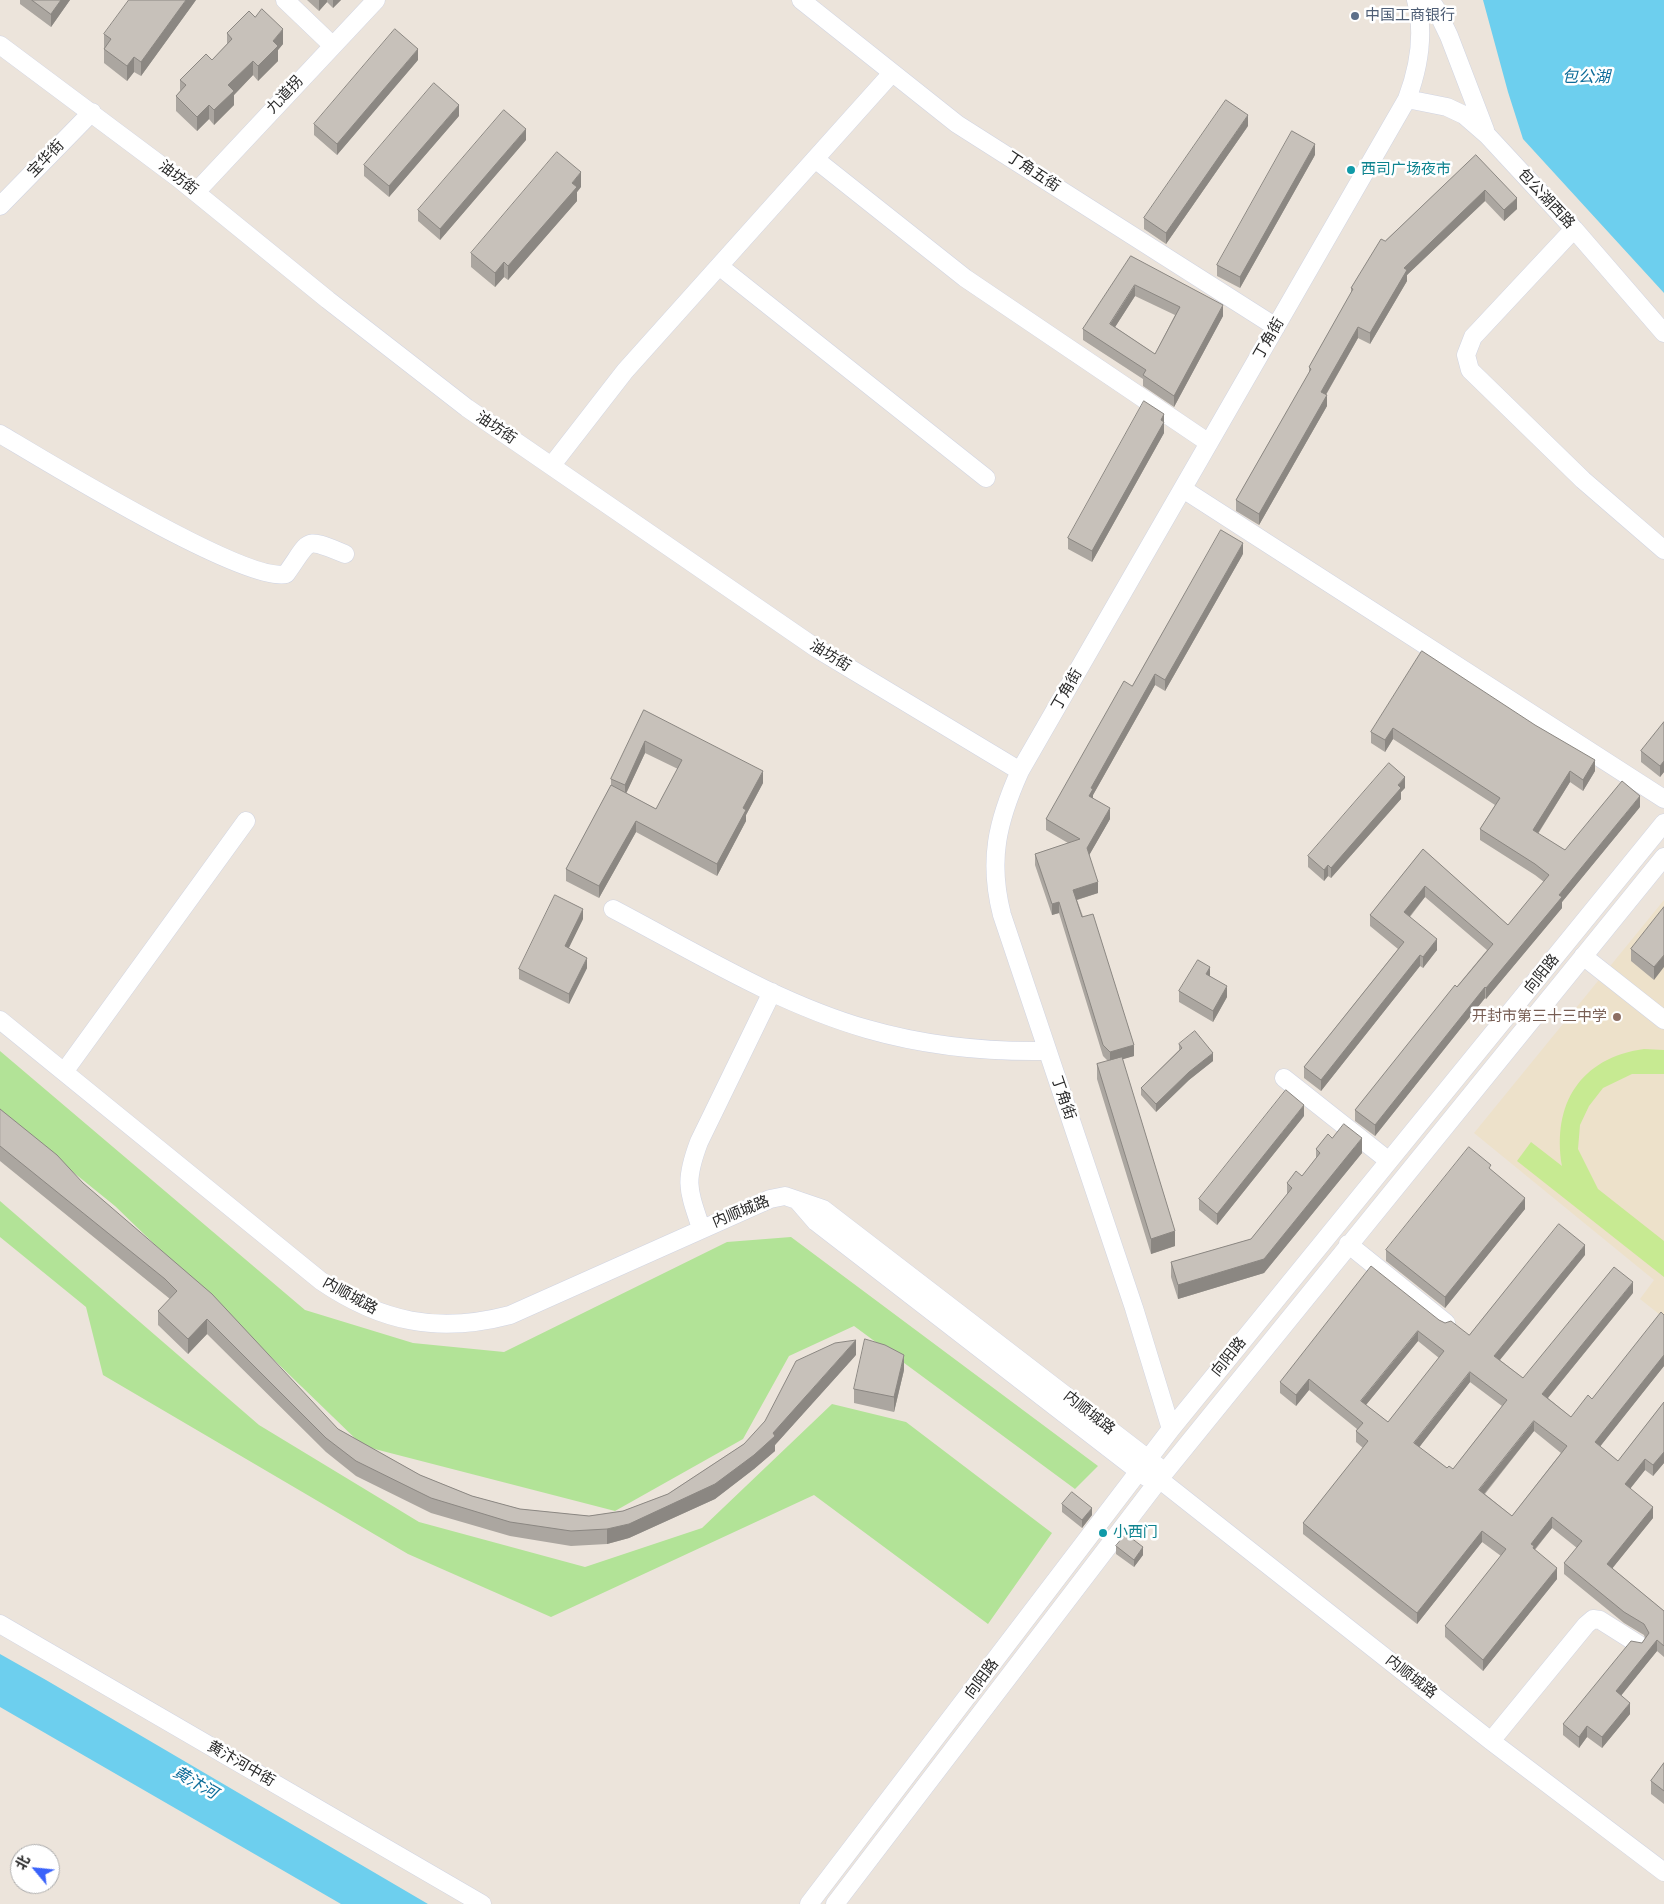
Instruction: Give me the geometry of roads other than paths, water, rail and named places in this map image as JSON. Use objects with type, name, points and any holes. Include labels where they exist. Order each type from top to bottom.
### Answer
[{"type":"street","points":[[284,0],[332,45]]},
{"type":"street","name":"九道拐","points":[[196,192],[376,0]]},
{"type":"street","name":"丁角五街","points":[[801,0],[957,124],[1276,328]]},
{"type":"street","name":"丁角街","points":[[1171,1429],[1134,1308],[996,893],[995,842],[1006,804],[1020,771],[1407,99],[1414,81],[1422,29],[1416,0]]},
{"type":"street","points":[[1430,0],[1448,36],[1487,136]]},
{"type":"street","name":"油坊街","points":[[0,45],[92,112],[196,192],[328,300],[467,408],[816,648],[1020,771]]},
{"type":"street","points":[[552,465],[625,371],[892,73]]},
{"type":"street","name":"包公湖西路","points":[[1407,99],[1447,107],[1464,115],[1487,136],[1574,229],[1664,333]]},
{"type":"street","name":"宝华街","points":[[0,206],[92,112]]},
{"type":"street","points":[[815,159],[965,278],[1209,443]]},
{"type":"street","points":[[1574,229],[1474,337],[1466,355],[1470,370],[1583,480],[1664,550]]},
{"type":"street","points":[[719,266],[986,478]]},
{"type":"street","points":[[0,434],[103,493],[208,550],[244,567],[268,574],[286,574],[304,547],[310,542],[318,543],[344,554]]},
{"type":"street","points":[[1183,489],[1664,799]]},
{"type":"street","points":[[64,1072],[246,821]]},
{"type":"street","name":"向阳路","points":[[809,1904],[1171,1429],[1664,823]]},
{"type":"street","name":"向阳路","points":[[835,1904],[1160,1478],[1664,857]]},
{"type":"street","points":[[613,909],[772,992],[867,1029],[970,1050],[1047,1051]]},
{"type":"street","points":[[1583,956],[1664,1020]]},
{"type":"street","points":[[701,1228],[688,1190],[690,1166],[699,1142],[772,992]]},
{"type":"street","name":"内顺城路","points":[[0,1020],[321,1281],[361,1305],[395,1317],[430,1323],[460,1324],[483,1322],[510,1315],[701,1228],[770,1199],[785,1196],[823,1209],[1143,1465],[1492,1740],[1664,1872]]},
{"type":"street","points":[[1284,1078],[1389,1161]]},
{"type":"street","points":[[1348,1244],[1446,1324]]},
{"type":"street","points":[[1492,1740],[1586,1625],[1593,1619],[1600,1620],[1638,1644]]},
{"type":"street","name":"黄汴河中街","points":[[0,1624],[482,1904]]},
{"type":"water","name":"包公湖","points":[[1483,0],[1664,0],[1664,293],[1523,139]]},
{"type":"water","name":"黄汴河","points":[[0,1654],[428,1904],[341,1904],[0,1707]]},
{"type":"place","name":"中国工商银行","points":[[1355,16]]},
{"type":"place","name":"西司广场夜市","points":[[1351,170]]},
{"type":"place","name":"开封市第三十三中学","points":[[1617,1017]]},
{"type":"place","name":"小西门","points":[[1103,1533]]}]
